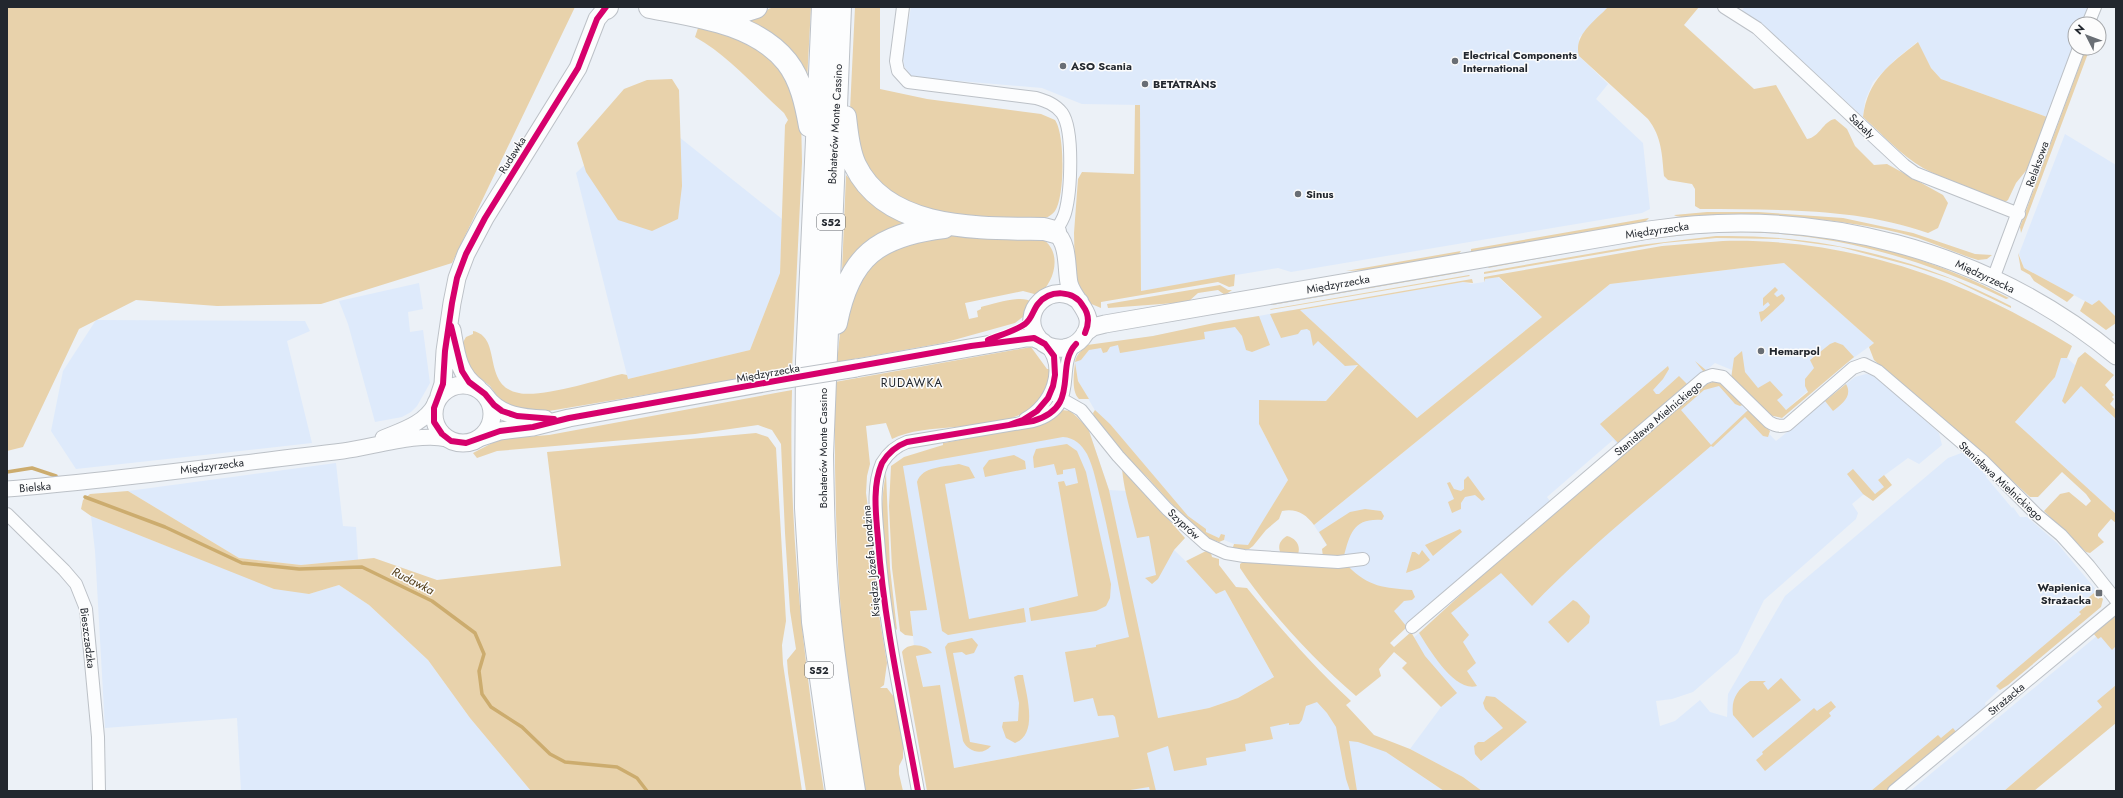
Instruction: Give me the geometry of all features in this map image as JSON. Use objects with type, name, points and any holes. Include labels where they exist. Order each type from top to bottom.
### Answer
[{"type":"highway","points":[[650,7],[678,12],[746,31],[765,42],[779,54],[792,70],[802,92],[816,160]]},
{"type":"highway","points":[[678,12],[723,14],[736,13],[756,7]]},
{"type":"highway","name":"Bohaterów Monte Cassino","points":[[823,7],[807,361],[806,508],[813,622],[837,791]]},
{"type":"highway","name":"Bohaterów Monte Cassino","points":[[840,7],[823,384],[822,463],[826,580],[839,696],[854,791]]},
{"type":"highway","points":[[838,60],[850,153],[868,185],[883,200],[903,212],[959,225]]},
{"type":"highway","points":[[823,384],[841,301],[851,276],[874,249],[899,235],[918,230],[959,225],[1044,229],[1059,238]]},
{"type":"main road","name":"Rudawka","points":[[437,400],[443,384],[445,351],[457,278],[471,243],[578,68],[597,19],[607,7]]},
{"type":"main road","name":"Międzyrzecka","points":[[1081,338],[1095,326],[1173,311],[1649,230],[1724,223],[1797,225],[1869,236],[1947,259],[1993,279],[2054,312],[2116,356]]},
{"type":"main road","points":[[1048,296],[1055,285],[1059,238]]},
{"type":"main road","points":[[1059,238],[1070,284],[1082,305],[1088,320],[1081,338],[1062,348],[1044,343],[1034,330],[1034,313],[1039,303],[1048,296],[1056,293],[1066,294],[1082,305]]},
{"type":"main road","name":"Międzyrzecka","points":[[1082,305],[1091,311],[1105,312],[1173,311]]},
{"type":"main road","name":"Międzyrzecka","points":[[971,346],[1023,325],[1034,313]]},
{"type":"main road","name":"Rudawka","points":[[450,320],[458,363],[467,379],[483,393]]},
{"type":"main road","name":"Międzyrzecka","points":[[479,438],[500,430],[533,427],[569,418],[856,368],[971,346],[1029,337],[1044,343]]},
{"type":"main road","points":[[456,385],[468,385],[483,393],[492,408],[491,421],[488,429],[479,438],[462,443],[447,439],[438,430],[434,422],[437,400],[449,388],[456,385]]},
{"type":"main road","name":"Międzyrzecka","points":[[483,393],[497,408],[507,413],[532,418],[569,418]]},
{"type":"street","name":"Sabały","points":[[1724,7],[1758,28],[1915,173],[2018,214]]},
{"type":"street","points":[[901,9],[896,61],[898,70],[908,82],[1036,98],[1047,101],[1061,112],[1070,134],[1070,152],[1067,204],[1059,238]]},
{"type":"street","name":"Relaksowa","points":[[1993,279],[2077,56]]},
{"type":"street","name":"Księdza Józefa Londzina","points":[[918,791],[884,611],[876,509],[878,479],[887,456],[899,445],[914,441],[1009,425],[1023,420],[1037,411],[1056,396],[1066,382],[1067,357],[1081,338]]},
{"type":"street","name":"Księdza Józefa Londzina","points":[[1044,343],[1054,356],[1056,396]]},
{"type":"street","name":"Stanisława Mielnickiego","points":[[1412,627],[1704,378],[1712,376],[1722,377],[1768,422],[1778,426],[1783,426],[1788,425],[1853,368],[1864,364],[1878,371],[1982,460],[2037,515],[2061,535],[2089,566],[2116,600]]},
{"type":"street","name":"Szyprów","points":[[1056,396],[1081,410],[1118,456],[1167,509],[1206,544],[1226,553],[1244,556],[1338,562],[1363,559]]},
{"type":"street","name":"Międzyrzecka","points":[[360,448],[418,423],[428,415],[437,400]]},
{"type":"street","name":"Międzyrzecka","points":[[64,484],[360,448],[428,437],[447,439]]},
{"type":"street","name":"Bielska","points":[[7,489],[64,484]]},
{"type":"street","name":"Bieszczadzka","points":[[7,514],[64,570],[76,584],[86,609],[98,737],[99,791]]},
{"type":"street","name":"Strażacka","points":[[1894,791],[2116,607]]},
{"type":"shaded area","points":[[7,7],[575,7],[452,263],[321,304],[217,306],[136,300],[79,329],[23,447],[7,451]]},
{"type":"shaded area","points":[[773,7],[811,7],[807,81],[737,20],[754,16]]},
{"type":"shaded area","points":[[855,7],[880,7],[880,89],[927,99],[1041,114],[1055,120],[1061,138],[1062,179],[1061,192],[1053,213],[1040,220],[953,216],[927,212],[883,191],[854,144],[850,110]]},
{"type":"shaded area","points":[[911,7],[1608,7],[1579,38],[1579,56],[1608,84],[1596,99],[1643,143],[1650,209],[1642,213],[1291,272],[1278,268],[1141,291],[1140,105],[1082,104],[1042,88],[912,77],[904,66],[903,56]]},
{"type":"shaded area","points":[[1608,7],[1699,7],[1684,25],[1754,89],[1776,85],[1807,139],[1815,135],[1831,120],[1835,119],[1847,129],[1855,146],[1874,165],[1887,164],[1943,195],[1948,203],[1938,228],[1928,233],[1872,218],[1844,214],[1786,210],[1700,209],[1695,206],[1695,189],[1692,184],[1668,180],[1664,176],[1659,139],[1648,119],[1579,56],[1579,41],[1582,35]]},
{"type":"shaded area","points":[[1745,7],[2088,7],[2085,16],[2067,16],[2067,56],[2070,56],[2047,117],[1941,79],[1931,68],[1917,42],[1896,59],[1873,82],[1865,101],[1863,117],[1762,24],[1740,12]]},
{"type":"shaded area","points":[[699,25],[741,36],[786,71],[801,117],[802,162],[792,370],[549,411],[535,412],[508,406],[500,400],[490,386],[470,370],[462,344],[466,337],[473,334],[473,331],[482,335],[488,342],[496,372],[500,381],[507,389],[519,393],[529,394],[570,388],[622,374],[627,375],[628,379],[750,350],[780,273],[785,125],[788,120],[784,113],[741,72],[719,53],[695,37]]},
{"type":"shaded area","points":[[1918,42],[1931,68],[1941,79],[2047,117],[2029,167],[2016,183],[2008,200],[2005,202],[1953,182],[1923,168],[1899,151],[1863,117],[1870,92],[1875,83],[1889,66]]},
{"type":"shaded area","points":[[2083,56],[2087,56],[2021,233],[2020,227]]},
{"type":"shaded area","points":[[672,79],[679,90],[682,186],[678,219],[652,231],[618,220],[586,172],[577,143],[624,89],[647,80]]},
{"type":"shaded area","points":[[1135,105],[1140,105],[1141,291],[1235,274],[1234,286],[1229,287],[1218,282],[1101,302],[1101,308],[1089,303],[1084,297],[1075,277],[1074,233],[1078,179],[1082,172],[1134,174]]},
{"type":"shaded area","points":[[644,109],[782,219],[780,273],[750,350],[628,379],[576,173]]},
{"type":"shaded area","points":[[2065,134],[2116,165],[2116,317],[2099,300],[2092,305],[2024,268],[2019,254]]},
{"type":"shaded area","points":[[846,175],[879,210],[919,224],[842,271]]},
{"type":"shaded area","points":[[1707,212],[1758,212],[1843,218],[1913,233],[1975,254],[1992,255],[1987,259],[1978,260],[1918,238],[1879,228],[1840,222],[1761,215],[1680,217],[1674,215]]},
{"type":"shaded area","points":[[1649,218],[1644,223],[1473,252],[1471,251],[1471,249]]},
{"type":"shaded area","points":[[1722,230],[1775,231],[1833,238],[1859,243],[1911,257],[1961,275],[2009,298],[2006,299],[1971,283],[1899,257],[1824,239],[1786,234],[1748,232],[1681,235],[1488,268],[1489,266],[1663,235]]},
{"type":"shaded area","points":[[942,234],[1042,239],[1049,244],[1053,251],[1054,267],[1049,283],[1038,295],[1023,291],[965,303],[969,319],[978,317],[977,311],[981,309],[981,307],[1015,299],[1022,299],[1032,302],[1024,316],[1015,323],[943,343],[837,362],[840,333],[846,311],[859,277],[888,248]]},
{"type":"shaded area","points":[[1716,236],[1755,236],[1793,239],[1831,245],[1868,252],[1905,262],[1951,279],[1912,266],[1840,247],[1781,239],[1716,238],[1664,243],[1484,274],[1484,272],[1640,245]]},
{"type":"shaded area","points":[[1723,241],[1771,242],[1817,247],[1862,255],[1905,267],[1990,301],[2031,322],[2072,346],[2067,358],[2061,358],[2055,377],[2015,422],[2116,514],[2116,523],[2111,519],[2098,534],[2104,542],[2090,553],[2086,552],[2044,511],[2060,494],[2069,492],[2086,506],[2091,501],[2086,494],[2062,472],[2038,497],[2030,497],[1874,360],[1869,347],[1874,343],[1784,263],[1610,284],[1314,525],[1308,518],[1296,511],[1282,511],[1279,519],[1266,530],[1249,549],[1236,550],[1233,547],[1234,544],[1248,545],[1288,480],[1259,424],[1259,400],[1326,401],[1358,365],[1345,366],[1318,341],[1313,346],[1310,331],[1307,329],[1301,330],[1298,334],[1281,338],[1270,314],[1472,279],[1473,283],[1463,282],[1300,310],[1417,418],[1542,317],[1499,277],[1485,279],[1484,282],[1484,277],[1662,246]]},
{"type":"shaded area","points":[[1461,251],[1458,255],[1368,270],[1346,271]]},
{"type":"shaded area","points":[[2018,253],[2024,268],[2074,295],[2067,302],[2034,281],[2030,275],[2021,270]]},
{"type":"shaded area","points":[[1784,263],[1874,343],[1805,393],[1786,410],[1731,376],[1732,370],[1715,363],[1617,444],[1613,440],[1606,446],[1547,497],[1550,501],[1400,633],[1334,557],[1314,525],[1610,284]]},
{"type":"shaded area","points":[[1460,270],[1464,272],[1272,305],[1275,302]]},
{"type":"shaded area","points":[[1470,276],[1270,310],[1271,309]]},
{"type":"shaded area","points":[[1498,277],[1542,317],[1417,418],[1358,364],[1326,401],[1259,400],[1259,424],[1288,480],[1248,546],[1234,544],[1195,528],[1097,414],[1078,381],[1075,362],[1089,348],[1290,310],[1303,313],[1300,310],[1463,282],[1471,284],[1484,282],[1485,279]]},
{"type":"shaded area","points":[[1951,279],[1976,289],[2011,306],[2011,308]]},
{"type":"shaded area","points":[[419,283],[423,309],[408,312],[410,332],[423,330],[430,383],[417,406],[411,412],[402,417],[375,422],[348,324],[339,301]]},
{"type":"shaded area","points":[[1220,285],[1228,290],[1232,290],[1225,295],[1218,290],[1198,293],[1188,302],[1108,308],[1107,304]]},
{"type":"shaded area","points":[[1775,287],[1778,290],[1774,294],[1777,297],[1782,294],[1785,298],[1784,301],[1761,322],[1759,312],[1763,311],[1770,305],[1768,302],[1763,306],[1763,298]]},
{"type":"shaded area","points":[[2099,300],[2116,317],[2116,323],[2106,330],[2080,311],[2085,301],[2092,305]]},
{"type":"shaded area","points":[[1259,316],[1270,345],[1252,352],[1246,350],[1242,336],[1235,327],[1204,332],[1205,339],[1120,353],[1118,345],[1110,347],[1107,352],[1103,353],[1101,348],[1089,350],[1081,360],[1075,362],[1078,355],[1087,345],[1153,336],[1214,323]]},
{"type":"shaded area","points":[[96,320],[305,321],[310,331],[287,341],[312,443],[76,469],[51,431],[63,371]]},
{"type":"shaded area","points":[[1835,342],[1843,345],[1854,357],[1782,418],[1769,415],[1731,379],[1734,358],[1742,351],[1745,372],[1758,388],[1770,381],[1783,395],[1777,400],[1786,410],[1808,392],[1805,386],[1805,379],[1814,368],[1810,360],[1830,344]]},
{"type":"shaded area","points":[[1031,347],[1047,369],[1051,369],[1043,394],[1028,410],[1009,419],[986,424],[913,432],[892,439],[886,423],[866,426],[870,464],[867,476],[866,493],[872,538],[877,603],[887,663],[884,685],[880,688],[887,688],[894,697],[903,744],[903,758],[899,766],[899,774],[903,791],[864,791],[849,691],[840,603],[835,493],[835,382]]},
{"type":"shaded area","points":[[2085,352],[2114,375],[2105,385],[2114,395],[2112,397],[2114,399],[2110,404],[2116,410],[2116,419],[2081,386],[2065,404],[2062,401],[2078,358]]},
{"type":"shaded area","points":[[2061,358],[2067,358],[2113,400],[2110,404],[2116,410],[2116,514],[2015,422],[2055,377]]},
{"type":"shaded area","points":[[1695,361],[1707,371],[1619,444],[1600,424],[1668,366],[1669,369],[1663,379],[1653,390],[1656,394],[1659,394],[1679,376],[1687,384],[1703,371]]},
{"type":"shaded area","points":[[1075,362],[1078,381],[1089,399],[1079,399],[1076,396],[1074,387]]},
{"type":"shaded area","points":[[1866,374],[1876,376],[1939,433],[1942,445],[1919,464],[1908,458],[1878,480],[1885,487],[1875,494],[1870,489],[1852,504],[1858,513],[1856,519],[1764,600],[1738,653],[1693,692],[1672,699],[1656,701],[1660,726],[1675,721],[1700,700],[1710,712],[1727,717],[1728,694],[1785,596],[1948,458],[1964,452],[1981,471],[1983,470],[1987,475],[1986,477],[2020,517],[2027,517],[2057,543],[2097,591],[2088,598],[2092,603],[1985,703],[1986,707],[1886,791],[1482,791],[1463,777],[1410,749],[1441,707],[1453,696],[1408,643],[1493,565],[1701,387],[1720,383],[1776,441],[1855,377]]},
{"type":"shaded area","points":[[1716,381],[1721,382],[1745,404],[1740,406],[1735,404],[1719,386],[1704,390],[1681,410],[1711,445],[1747,411],[1751,411],[1770,431],[1768,437],[1763,436],[1745,417],[1713,447],[1711,446],[1597,544],[1532,606],[1501,573],[1451,613],[1469,635],[1463,642],[1476,663],[1467,671],[1477,686],[1469,686],[1460,683],[1452,677],[1436,659],[1419,633],[1493,565],[1704,385]]},
{"type":"shaded area","points":[[1846,384],[1848,392],[1846,399],[1833,411],[1825,401]]},
{"type":"shaded area","points":[[792,390],[791,441],[795,541],[804,641],[816,741],[824,791],[806,791],[788,673],[787,660],[796,649],[790,611],[781,444],[772,430],[758,425],[695,434],[497,451],[477,458],[473,453],[500,439],[549,435]]},
{"type":"shaded area","points":[[1062,410],[1070,411],[1088,428],[1109,490],[1158,718],[1209,708],[1238,698],[1274,677],[1225,590],[1216,594],[1186,561],[1210,549],[1212,557],[1219,559],[1219,565],[1236,587],[1247,588],[1297,646],[1351,701],[1346,705],[1374,735],[1410,749],[1463,777],[1482,791],[1444,791],[1386,752],[1358,742],[1349,741],[1357,791],[1350,791],[1346,779],[1336,727],[1327,713],[1317,702],[1306,706],[1302,720],[1299,724],[1289,725],[1289,723],[1270,727],[1273,739],[1245,744],[1246,751],[1206,758],[1207,765],[1174,771],[1168,746],[1147,753],[1156,791],[1150,791],[1149,787],[1124,791],[927,791],[902,652],[908,647],[917,645],[921,646],[932,653],[916,656],[923,687],[940,685],[954,768],[1119,737],[1115,717],[1113,715],[1098,716],[1093,698],[1074,702],[1065,652],[1096,647],[1096,645],[1129,637],[1109,535],[1093,471],[1087,454],[1080,444],[1074,440],[1063,437],[903,466],[927,610],[910,611],[913,636],[905,635],[900,631],[892,568],[889,506],[891,466],[904,457],[943,445],[943,443],[1019,429]]},
{"type":"shaded area","points":[[1095,410],[1110,424],[1188,516],[1206,529],[1206,532],[1219,538],[1221,534],[1225,535],[1224,540],[1219,542],[1208,538],[1191,525],[1147,477],[1123,454],[1095,419],[1093,413]]},
{"type":"shaded area","points":[[1088,428],[1109,490],[1127,491],[1168,544],[1206,581],[1216,594],[1225,590],[1274,677],[1238,698],[1209,708],[1158,718],[1160,730],[942,770],[914,646],[895,464]]},
{"type":"shaded area","points":[[756,433],[768,437],[776,448],[786,621],[782,645],[783,664],[802,791],[531,791],[470,718],[428,660],[369,605],[339,585],[309,594],[274,589],[91,516],[81,509],[83,500],[90,494],[128,491],[239,558],[301,565],[374,558],[437,580],[561,566],[547,452]]},
{"type":"shaded area","points":[[1067,444],[1077,451],[1086,472],[1111,584],[1110,598],[1106,606],[1096,611],[1031,621],[1029,608],[1078,596],[1058,482],[1064,481],[1066,486],[1078,483],[1075,468],[1063,470],[1063,474],[1057,475],[1054,464],[1034,468],[1033,457],[1036,449]]},
{"type":"shaded area","points":[[1014,455],[1025,461],[1026,469],[985,477],[983,468],[989,460]]},
{"type":"shaded area","points":[[336,463],[343,526],[356,527],[358,560],[301,565],[239,558],[128,491]]},
{"type":"shaded area","points":[[959,464],[969,467],[975,478],[945,484],[969,619],[1024,608],[1026,622],[948,635],[942,631],[917,482],[924,473],[929,470]]},
{"type":"shaded area","points":[[1122,467],[1185,538],[1174,550],[1158,579],[1152,584],[1145,578],[1156,575],[1149,536],[1137,538],[1126,493]]},
{"type":"shaded area","points":[[1853,469],[1875,494],[1884,487],[1878,480],[1884,475],[1892,485],[1873,501],[1863,494],[1847,474]]},
{"type":"shaded area","points":[[886,473],[890,568],[897,630],[894,627],[883,550],[882,511]]},
{"type":"shaded area","points":[[1468,476],[1485,499],[1482,501],[1475,495],[1465,497],[1461,503],[1461,509],[1452,513],[1448,502],[1454,499],[1447,483],[1450,482],[1454,489],[1461,491],[1464,489],[1464,480]]},
{"type":"shaded area","points":[[1365,509],[1381,511],[1384,516],[1382,520],[1373,520],[1359,524],[1351,534],[1344,556],[1323,557],[1322,549],[1327,545],[1319,532],[1350,512]]},
{"type":"shaded area","points":[[91,516],[169,547],[309,594],[339,585],[369,605],[428,660],[470,718],[531,791],[241,791],[237,718],[105,728],[95,551]]},
{"type":"shaded area","points":[[1460,529],[1462,532],[1433,556],[1425,545]]},
{"type":"shaded area","points":[[1287,536],[1295,540],[1297,543],[1299,548],[1298,554],[1281,554],[1279,548],[1280,544]]},
{"type":"shaded area","points":[[1422,550],[1430,560],[1420,568],[1406,573],[1412,552],[1419,555]]},
{"type":"shaded area","points":[[1243,562],[1348,566],[1355,573],[1377,585],[1412,590],[1415,597],[1412,600],[1404,601],[1394,611],[1407,627],[1390,643],[1394,647],[1411,632],[1425,656],[1457,693],[1441,707],[1402,668],[1407,663],[1394,652],[1379,669],[1381,676],[1356,696],[1325,668],[1264,602],[1240,568],[1240,564]]},
{"type":"shaded area","points":[[2094,593],[2098,599],[2101,597],[2103,599],[2101,607],[2008,685],[2000,690],[1996,686],[2081,614],[2079,612],[2091,602],[2088,598]]},
{"type":"shaded area","points":[[1573,600],[1577,602],[1590,616],[1589,623],[1568,643],[1548,622]]},
{"type":"shaded area","points":[[2116,614],[2116,646],[2112,650],[2101,637],[2098,639],[2093,633]]},
{"type":"shaded area","points":[[2116,620],[2116,695],[2004,791],[1910,791]]},
{"type":"shaded area","points":[[972,638],[978,645],[974,653],[966,655],[962,652],[953,653],[970,742],[991,746],[980,752],[968,748],[963,741],[945,647],[948,643]]},
{"type":"shaded area","points":[[1023,675],[1028,702],[1029,723],[1027,731],[1022,738],[1015,743],[1006,738],[1002,727],[1003,722],[1018,721],[1019,703],[1014,677]]},
{"type":"shaded area","points":[[1781,678],[1801,700],[1753,738],[1733,715],[1733,704],[1736,695],[1738,691],[1750,681],[1766,681],[1763,683],[1768,690]]},
{"type":"shaded area","points":[[2116,685],[2116,723],[2034,791],[2004,791],[2102,707],[2097,701]]},
{"type":"shaded area","points":[[1317,690],[1386,752],[1444,791],[1070,791],[1151,771],[1147,753]]},
{"type":"shaded area","points":[[1486,696],[1495,697],[1527,722],[1481,761],[1475,754],[1474,746],[1478,742],[1484,742],[1503,728],[1485,709],[1483,703]]},
{"type":"shaded area","points":[[1831,701],[1836,707],[1829,713],[1831,716],[1765,771],[1756,760],[1763,754],[1762,752],[1814,708],[1817,711]]},
{"type":"shaded area","points":[[1953,728],[1956,732],[1887,791],[1871,791],[1938,735],[1941,738]]},
{"type":"waterway","name":"Rudawka","points":[[7,472],[32,468],[56,476]]},
{"type":"waterway","name":"Rudawka","points":[[85,497],[165,527],[242,563],[299,569],[362,567],[432,601],[475,633],[484,654],[479,671],[482,694],[491,707],[522,727],[550,754],[565,762],[617,767],[637,778],[647,791]]},
{"type":"cycle path","points":[[606,7],[597,19],[578,68],[485,218],[466,254],[457,278],[445,351],[443,384],[434,408],[434,422],[442,434],[451,441],[466,443],[500,431],[533,427],[569,418],[971,346],[1034,338],[1045,344],[1054,356],[1055,375],[1053,386],[1048,398],[1037,411],[1023,420],[1009,425]]},
{"type":"cycle path","points":[[988,340],[1012,331],[1025,324],[1043,299],[1062,293],[1074,297],[1085,309],[1088,323],[1085,333]]},
{"type":"cycle path","points":[[451,326],[462,371],[469,382],[485,394],[494,405],[502,411],[517,416],[554,419]]},
{"type":"cycle path","points":[[918,791],[889,634],[881,571],[876,520],[876,491],[882,463],[893,450],[907,442],[1033,421],[1048,415],[1057,406],[1062,397],[1065,386],[1067,364],[1070,353],[1076,344]]},
{"type":"place","name":"Electrical Components International","points":[[1455,61]]},
{"type":"place","name":"ASO Scania","points":[[1063,66]]},
{"type":"place","name":"BETATRANS","points":[[1145,84]]},
{"type":"place","name":"Sinus","points":[[1298,194]]},
{"type":"place","name":"Hemarpol","points":[[1761,351]]},
{"type":"place","name":"Wapienica Strażacka","points":[[2099,593]]},
{"type":"district","name":"RUDAWKA","points":[[912,383]]}]
